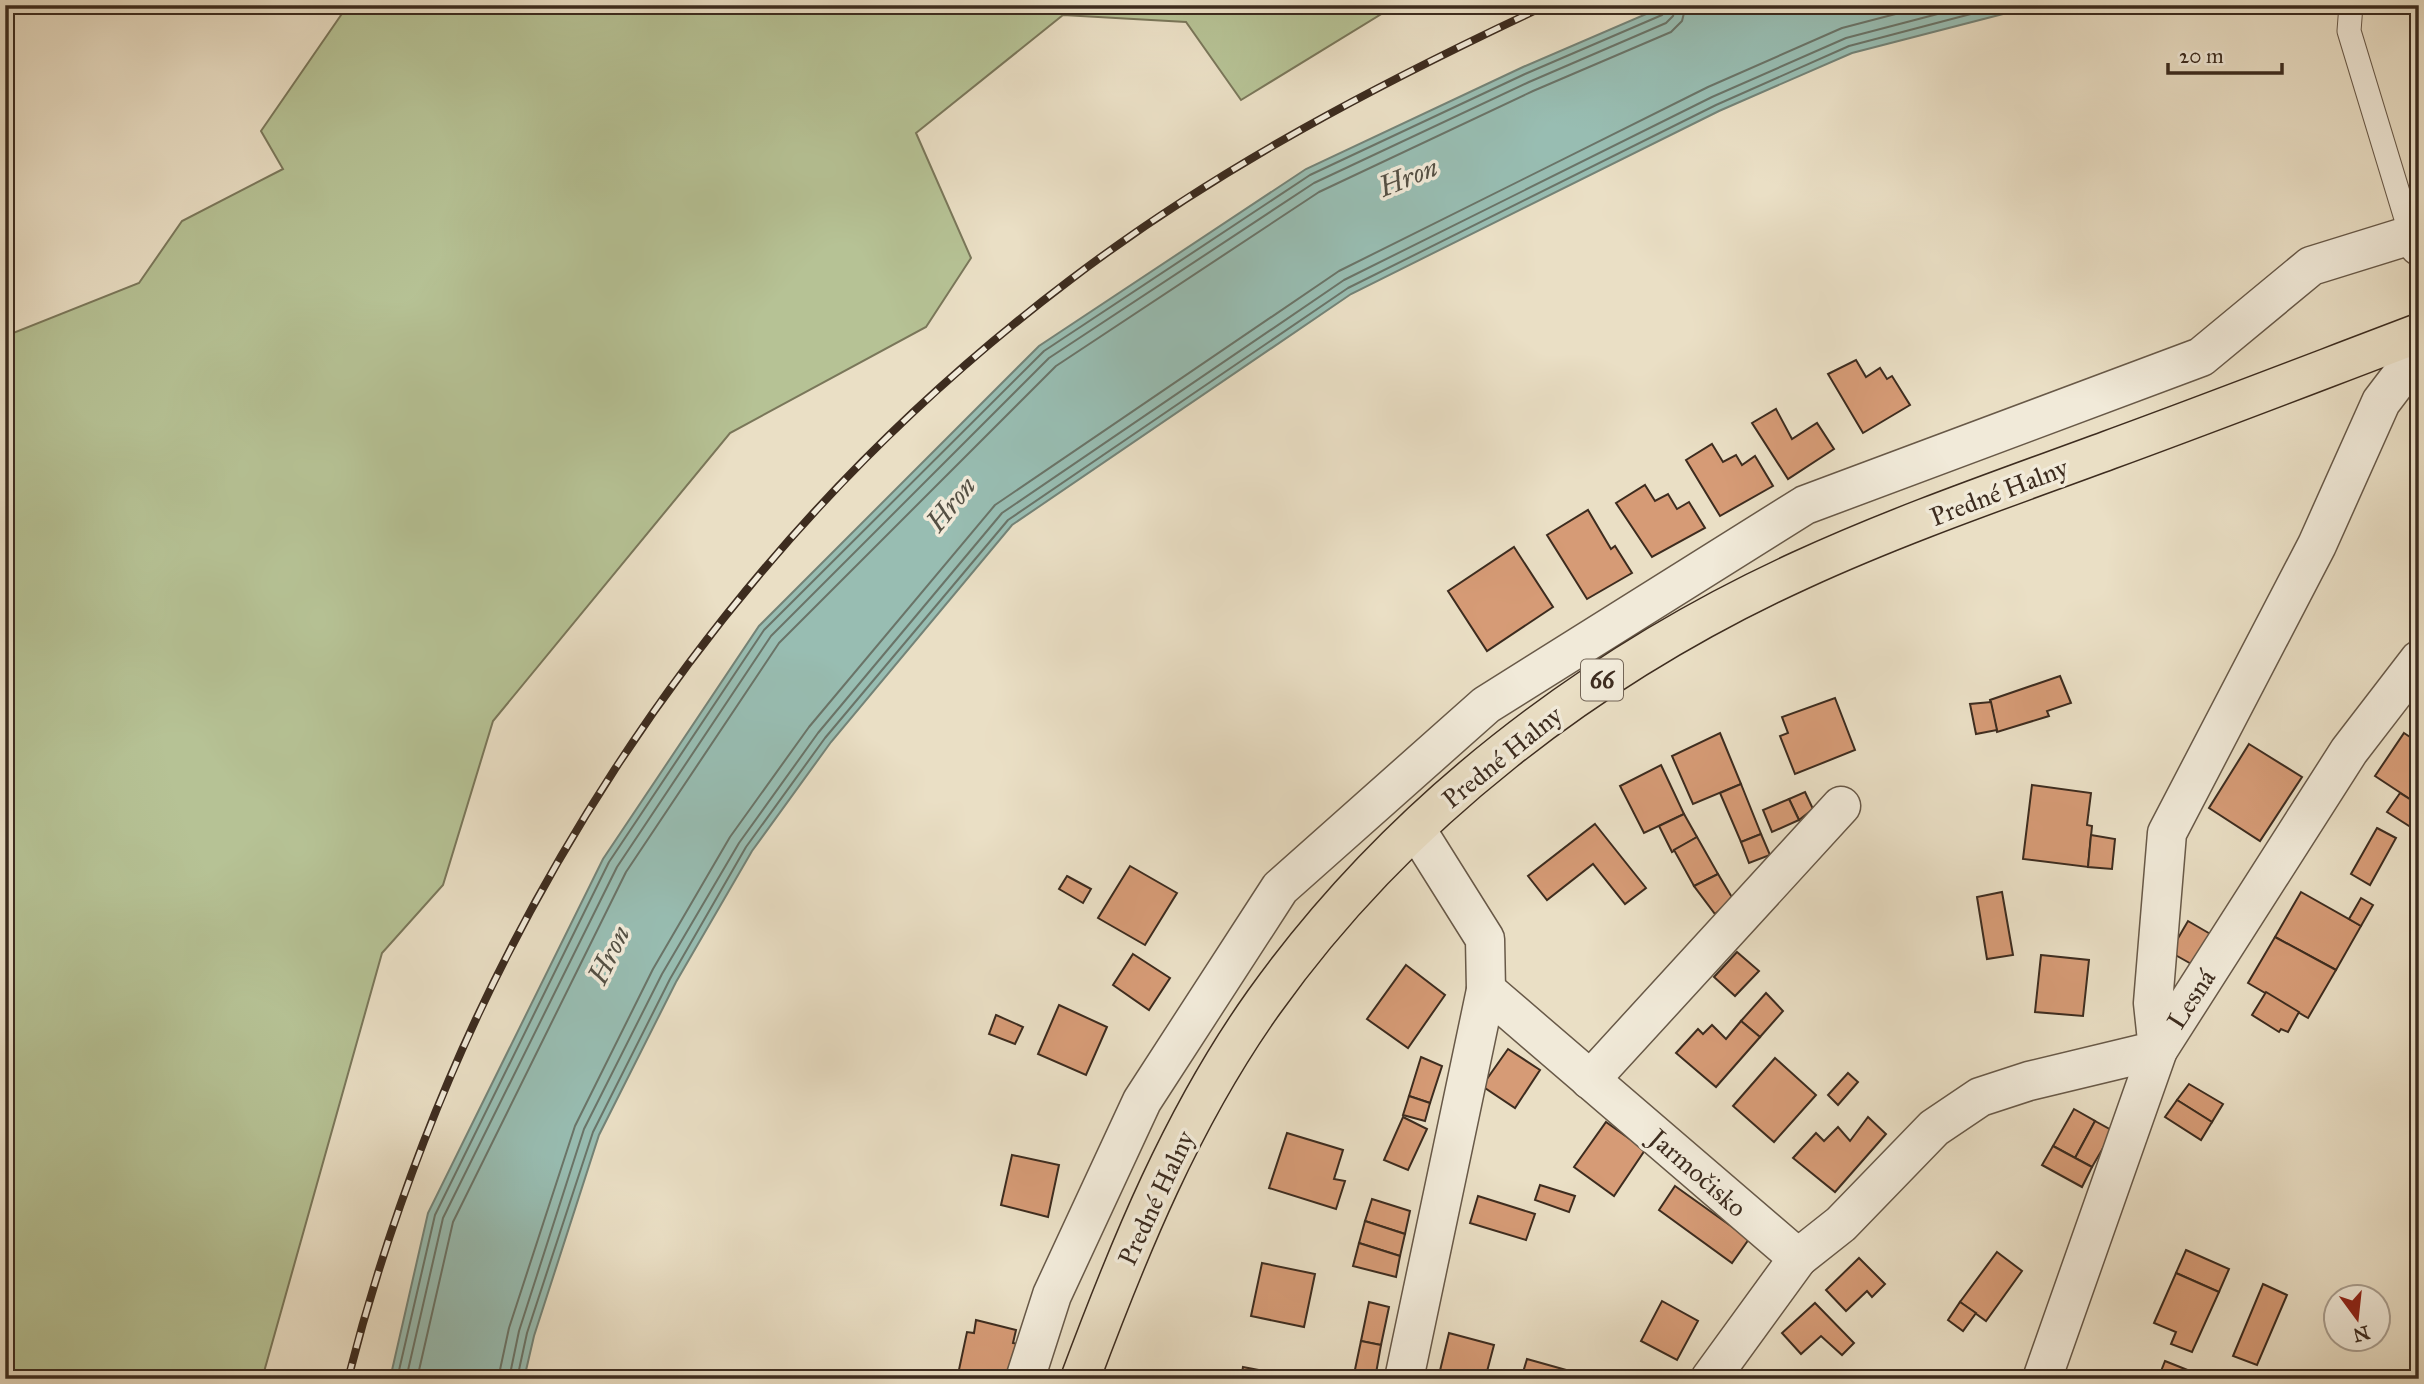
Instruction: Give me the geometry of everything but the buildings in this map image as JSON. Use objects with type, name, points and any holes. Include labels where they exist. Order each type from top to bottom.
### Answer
[{"type":"main road","name":"Predné Halny","points":[[1080,1379],[1138,1230],[1178,1146],[1221,1069],[1262,1004],[1361,885],[1416,829],[1492,761],[1607,677],[1658,646],[1798,571],[1962,505],[2419,333]]},
{"type":"street","points":[[1025,1379],[1052,1295],[1142,1101],[1280,888],[1486,705],[1805,505],[2201,357],[2311,266],[2415,240]]},
{"type":"street","points":[[1710,1379],[1798,1258],[1841,1224],[1934,1128],[1980,1097],[2029,1081],[2158,1050],[2153,1003],[2167,832],[2317,545],[2381,402],[2419,352]]},
{"type":"street","name":"Lesná","points":[[2042,1379],[2158,1050],[2349,751],[2419,660]]},
{"type":"street","points":[[1590,1080],[1841,806]]},
{"type":"street","points":[[1404,1379],[1486,990],[1485,939],[1416,829]]},
{"type":"street","name":"Jarmočisko","points":[[1486,990],[1798,1258]]},
{"type":"lane","points":[[2351,5],[2349,32],[2415,240]]},
{"type":"green space","points":[[348,5],[1396,5],[1241,100],[1186,22],[1063,15],[916,133],[971,258],[926,327],[730,433],[493,721],[443,885],[382,953],[262,1379],[5,1379],[5,340],[8,335],[139,283],[182,221],[283,169],[261,131]]},
{"type":"water","name":"Hron","points":[[1667,5],[2026,5],[2003,14],[1852,53],[1719,111],[1351,294],[1012,525],[831,742],[752,851],[676,982],[599,1135],[534,1336],[524,1379],[390,1379],[428,1213],[603,859],[759,626],[1039,346],[1306,169],[1523,67]]},
{"type":"railway","points":[[348,1379],[396,1218],[457,1062],[530,911],[616,768],[713,632],[821,505],[940,387],[1070,280],[1126,239],[1241,164],[1301,130],[1423,65],[1547,5]]}]
